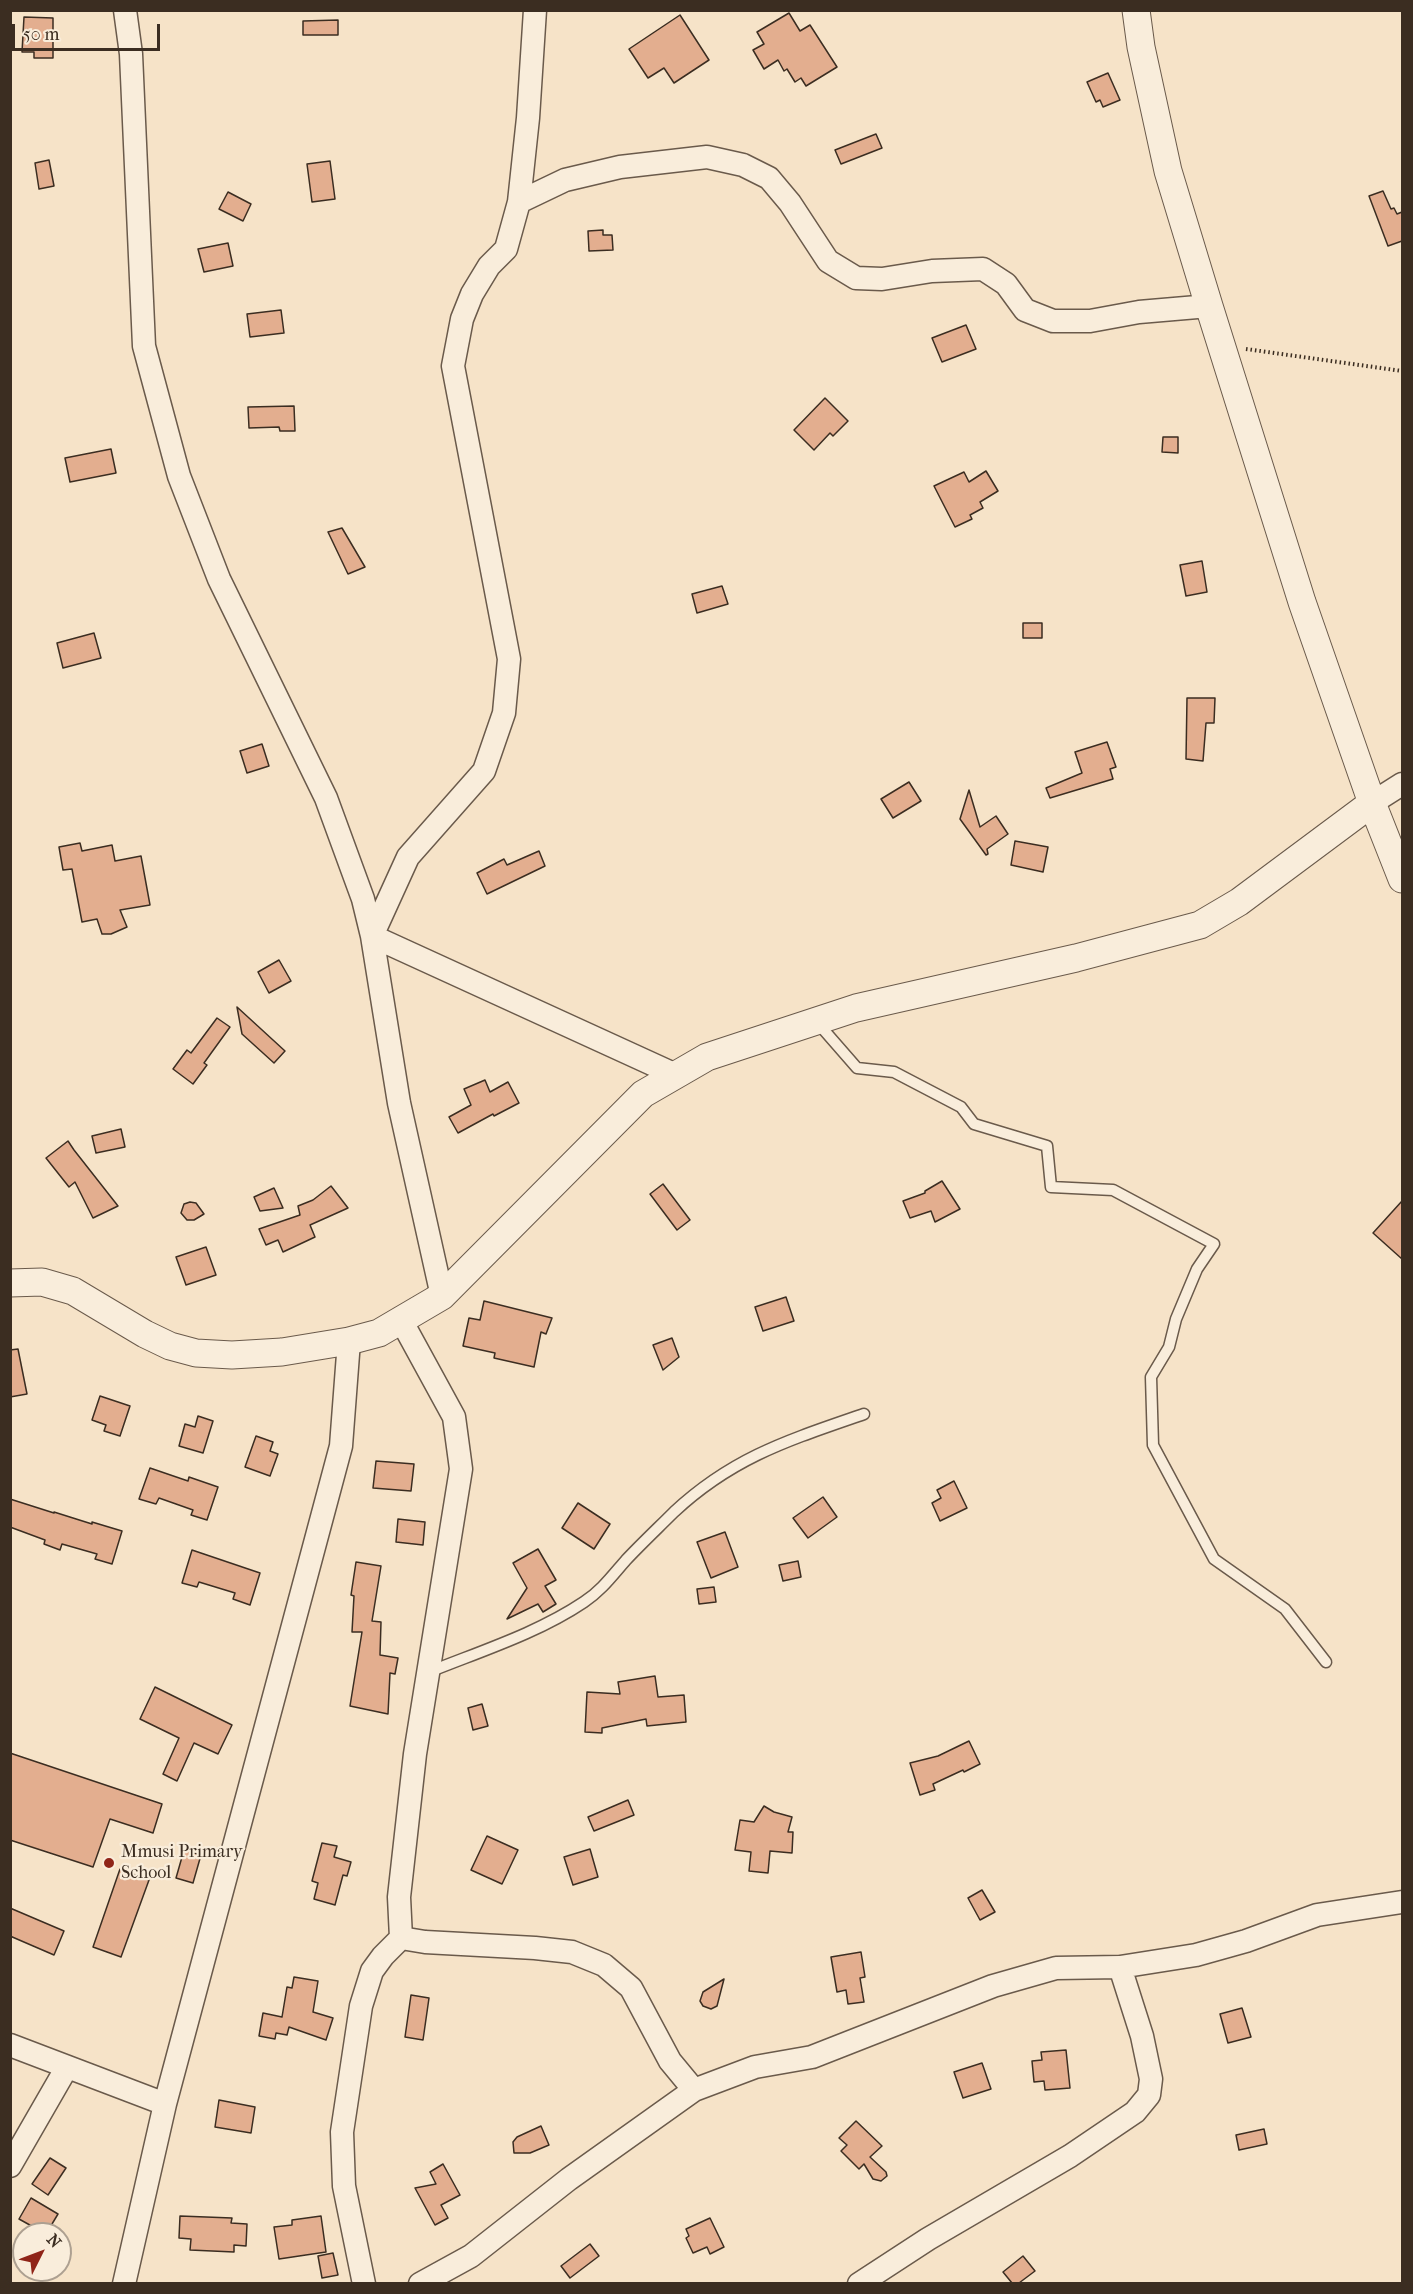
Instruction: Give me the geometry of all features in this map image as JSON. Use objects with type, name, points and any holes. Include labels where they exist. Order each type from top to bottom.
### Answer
[{"type":"street","points":[[125,10],[131,54],[144,346],[179,476],[211,559],[326,798],[363,899],[372,936],[399,1103],[442,1296]]},
{"type":"street","points":[[372,936],[408,857],[484,771],[504,714],[509,659],[453,366],[462,319],[472,294],[484,275],[506,249],[519,202],[528,118],[535,10]]},
{"type":"street","points":[[1136,10],[1141,47],[1168,171],[1221,346],[1302,603],[1371,803],[1402,879]]},
{"type":"street","points":[[519,202],[565,180],[620,167],[707,157],[743,165],[769,178],[790,203],[828,261],[856,278],[882,279],[932,271],[983,269],[1006,284],[1025,310],[1053,321],[1090,321],[1139,312],[1209,306]]},
{"type":"street","points":[[10,1283],[42,1282],[73,1291],[145,1334],[170,1346],[196,1353],[282,1352],[349,1341],[379,1333],[442,1296],[643,1094],[707,1057],[856,1008],[1076,958],[1200,925],[1239,902],[1371,803],[1402,784]]},
{"type":"street","points":[[372,936],[676,1075]]},
{"type":"street","points":[[364,2283],[344,2186],[342,2132],[361,2006],[372,1971],[382,1956],[401,1938],[399,1897],[402,1856],[415,1754],[461,1469],[454,1417],[401,1320]]},
{"type":"street","points":[[124,2283],[165,2104],[339,1456],[349,1341]]},
{"type":"street","points":[[420,2283],[471,2256],[569,2179],[694,2090],[755,2067],[812,2057],[993,1986],[1056,1968],[1120,1967],[1196,1955],[1246,1941],[1317,1916],[1402,1902]]},
{"type":"street","points":[[401,1938],[425,1942],[572,1952],[604,1965],[631,1988],[670,2061],[694,2090]]},
{"type":"street","points":[[859,2283],[928,2239],[1070,2156],[1135,2112],[1149,2095],[1151,2079],[1142,2036],[1120,1967]]},
{"type":"street","points":[[10,2045],[165,2104]]},
{"type":"street","points":[[10,2166],[67,2067]]},
{"type":"lane","points":[[816,1021],[857,1068],[894,1072],[961,1107],[974,1124],[1047,1146],[1051,1187],[1113,1190],[1214,1244],[1197,1269],[1176,1318],[1169,1347],[1151,1377],[1153,1444],[1214,1559],[1285,1609],[1326,1662]]},
{"type":"lane","points":[[429,1672],[534,1629],[583,1603],[606,1584],[626,1560],[676,1510],[726,1470],[778,1443],[864,1414]]},
{"type":"path","points":[[1221,346],[1402,371]]},
{"type":"building","points":[[789,13],[800,31],[810,25],[837,67],[806,86],[801,78],[795,82],[787,69],[784,71],[778,60],[764,69],[753,50],[764,44],[757,32]]},
{"type":"building","points":[[680,15],[709,60],[674,83],[664,68],[648,78],[629,49]]},
{"type":"building","points":[[24,17],[53,18],[53,58],[34,58],[34,52],[22,52]]},
{"type":"building","points":[[338,20],[338,35],[303,35],[303,21]]},
{"type":"building","points":[[1108,73],[1120,100],[1103,107],[1100,100],[1096,102],[1087,82]]},
{"type":"building","points":[[876,134],[882,148],[841,164],[835,150]]},
{"type":"building","points":[[49,160],[54,186],[39,189],[35,163]]},
{"type":"building","points":[[330,161],[335,199],[312,202],[307,164]]},
{"type":"building","points":[[1383,191],[1391,209],[1394,208],[1397,214],[1402,212],[1402,241],[1388,246],[1369,196]]},
{"type":"building","points":[[228,192],[251,204],[243,221],[219,209]]},
{"type":"building","points":[[603,230],[603,235],[612,235],[613,250],[589,251],[588,231]]},
{"type":"building","points":[[228,243],[233,266],[204,272],[198,249]]},
{"type":"building","points":[[281,310],[284,333],[250,337],[247,314]]},
{"type":"building","points":[[966,325],[976,349],[942,362],[932,338]]},
{"type":"building","points":[[825,398],[848,421],[833,436],[830,433],[814,450],[794,430]]},
{"type":"building","points":[[294,406],[295,431],[280,431],[279,427],[249,428],[248,407]]},
{"type":"building","points":[[1163,437],[1178,437],[1178,453],[1162,452]]},
{"type":"building","points":[[111,449],[116,473],[70,482],[65,458]]},
{"type":"building","points":[[986,471],[998,491],[980,502],[983,508],[970,515],[972,519],[955,527],[934,486],[964,472],[969,482]]},
{"type":"building","points":[[342,528],[365,567],[348,574],[328,532]]},
{"type":"building","points":[[1202,561],[1207,592],[1186,596],[1180,565]]},
{"type":"building","points":[[722,586],[728,604],[697,613],[692,594]]},
{"type":"building","points":[[1023,623],[1042,623],[1042,638],[1023,638]]},
{"type":"building","points":[[94,633],[101,658],[63,668],[57,643]]},
{"type":"building","points":[[1187,698],[1215,698],[1214,723],[1206,723],[1203,761],[1186,759]]},
{"type":"building","points":[[1107,742],[1116,767],[1110,769],[1113,779],[1050,798],[1046,788],[1082,773],[1075,752]]},
{"type":"building","points":[[262,744],[269,766],[247,773],[240,751]]},
{"type":"building","points":[[909,782],[921,801],[893,818],[881,799]]},
{"type":"building","points":[[969,790],[980,827],[996,816],[1008,834],[987,849],[988,854],[986,855],[960,819]]},
{"type":"building","points":[[1015,841],[1048,847],[1043,872],[1011,865]]},
{"type":"building","points":[[80,843],[82,851],[112,845],[115,861],[141,856],[150,905],[120,910],[127,927],[111,934],[102,934],[97,919],[82,922],[72,869],[63,870],[59,847]]},
{"type":"building","points":[[539,851],[545,866],[487,894],[477,873],[504,859],[507,865]]},
{"type":"building","points":[[279,960],[291,981],[269,993],[258,972]]},
{"type":"building","points":[[237,1007],[285,1051],[274,1063],[242,1034]]},
{"type":"building","points":[[217,1018],[230,1027],[204,1063],[207,1065],[193,1084],[173,1069],[187,1050],[191,1053]]},
{"type":"building","points":[[485,1080],[490,1092],[508,1082],[519,1103],[458,1133],[449,1117],[471,1105],[464,1089]]},
{"type":"building","points":[[121,1129],[125,1147],[96,1153],[92,1136]]},
{"type":"building","points":[[68,1141],[118,1206],[93,1218],[75,1182],[69,1187],[46,1158]]},
{"type":"building","points":[[942,1181],[960,1209],[935,1222],[931,1211],[910,1218],[903,1201],[925,1193]]},
{"type":"building","points":[[663,1184],[690,1220],[677,1230],[650,1194]]},
{"type":"building","points":[[331,1186],[348,1208],[310,1225],[315,1237],[283,1252],[278,1240],[266,1245],[259,1229],[300,1215],[298,1206],[313,1200]]},
{"type":"building","points":[[274,1188],[283,1208],[260,1211],[254,1197]]},
{"type":"building","points":[[1402,1201],[1402,1259],[1373,1233]]},
{"type":"building","points":[[196,1203],[204,1214],[194,1220],[187,1220],[181,1213],[184,1204]]},
{"type":"building","points":[[206,1247],[216,1275],[186,1285],[176,1257]]},
{"type":"building","points":[[786,1297],[794,1321],[763,1331],[755,1307]]},
{"type":"building","points":[[484,1301],[552,1318],[546,1334],[541,1332],[534,1367],[494,1358],[495,1353],[463,1346],[469,1318],[480,1320]]},
{"type":"building","points":[[672,1338],[679,1357],[663,1370],[653,1345]]},
{"type":"building","points":[[18,1349],[27,1394],[10,1397],[10,1350]]},
{"type":"building","points":[[100,1396],[130,1406],[120,1436],[104,1431],[106,1425],[92,1420]]},
{"type":"building","points":[[198,1416],[213,1421],[203,1453],[179,1446],[185,1424],[195,1427]]},
{"type":"building","points":[[256,1436],[273,1442],[270,1451],[278,1454],[270,1476],[245,1467]]},
{"type":"building","points":[[376,1461],[414,1464],[411,1491],[373,1488]]},
{"type":"building","points":[[150,1468],[188,1481],[189,1477],[218,1487],[207,1520],[191,1515],[193,1510],[159,1498],[156,1504],[139,1499]]},
{"type":"building","points":[[954,1481],[967,1508],[940,1521],[932,1503],[941,1498],[937,1490]]},
{"type":"building","points":[[823,1497],[837,1517],[808,1538],[793,1518]]},
{"type":"building","points":[[10,1499],[122,1531],[112,1564],[95,1559],[97,1554],[62,1544],[60,1550],[44,1544],[45,1540],[10,1527]]},
{"type":"building","points":[[578,1503],[610,1524],[594,1549],[562,1528]]},
{"type":"building","points":[[398,1519],[425,1522],[423,1545],[396,1542]]},
{"type":"building","points":[[725,1532],[738,1567],[711,1578],[697,1542]]},
{"type":"building","points":[[538,1549],[556,1580],[545,1586],[556,1604],[543,1612],[538,1604],[507,1619],[527,1588],[513,1563]]},
{"type":"building","points":[[192,1550],[260,1573],[250,1605],[233,1599],[235,1593],[199,1582],[197,1587],[182,1583]]},
{"type":"building","points":[[798,1561],[801,1577],[783,1581],[779,1565]]},
{"type":"building","points":[[356,1562],[381,1566],[372,1621],[381,1622],[380,1655],[398,1658],[395,1674],[390,1673],[388,1714],[350,1706],[362,1632],[352,1632],[354,1596],[351,1595]]},
{"type":"building","points":[[714,1587],[716,1602],[699,1604],[697,1589]]},
{"type":"building","points":[[655,1676],[658,1697],[684,1695],[686,1722],[647,1726],[646,1719],[602,1728],[602,1733],[585,1732],[587,1692],[620,1694],[618,1682]]},
{"type":"building","points":[[155,1687],[232,1725],[218,1754],[194,1743],[177,1781],[163,1774],[179,1738],[140,1719]]},
{"type":"building","points":[[482,1704],[488,1726],[473,1730],[468,1708]]},
{"type":"building","points":[[969,1741],[980,1764],[933,1784],[935,1790],[920,1795],[910,1763],[938,1756]]},
{"type":"building","points":[[10,1753],[162,1804],[153,1833],[110,1819],[93,1867],[10,1840]]},
{"type":"building","points":[[628,1800],[634,1815],[594,1831],[588,1817]]},
{"type":"building","points":[[764,1806],[774,1812],[792,1817],[788,1832],[793,1832],[792,1853],[770,1851],[768,1873],[749,1871],[751,1852],[735,1850],[740,1820],[754,1822]]},
{"type":"building","points":[[487,1836],[518,1850],[502,1884],[471,1870]]},
{"type":"building","points":[[322,1843],[337,1846],[334,1857],[351,1862],[347,1876],[343,1875],[335,1905],[314,1899],[318,1883],[312,1881]]},
{"type":"building","points":[[590,1849],[598,1877],[573,1885],[564,1857]]},
{"type":"building","points":[[184,1850],[201,1855],[193,1883],[176,1878]]},
{"type":"building","points":[[120,1869],[149,1880],[121,1957],[93,1947]]},
{"type":"building","points":[[982,1890],[995,1912],[980,1920],[968,1898]]},
{"type":"building","points":[[10,1908],[64,1931],[54,1955],[10,1936]]},
{"type":"building","points":[[861,1952],[865,1977],[860,1978],[864,2002],[848,2004],[846,1990],[837,1992],[831,1957]]},
{"type":"building","points":[[294,1977],[318,1981],[313,2012],[333,2018],[326,2040],[289,2027],[287,2035],[276,2033],[275,2039],[259,2036],[263,2013],[282,2017],[287,1987],[292,1988]]},
{"type":"building","points":[[724,1979],[717,2006],[711,2009],[703,2006],[700,2001],[703,1992]]},
{"type":"building","points":[[411,1995],[429,1998],[423,2040],[405,2037]]},
{"type":"building","points":[[1242,2008],[1251,2037],[1228,2043],[1220,2014]]},
{"type":"building","points":[[1066,2050],[1070,2088],[1045,2090],[1044,2081],[1034,2082],[1032,2061],[1042,2060],[1041,2052]]},
{"type":"building","points":[[982,2063],[991,2089],[963,2098],[954,2072]]},
{"type":"building","points":[[219,2100],[255,2107],[251,2133],[215,2127]]},
{"type":"building","points":[[856,2121],[882,2146],[870,2157],[886,2172],[887,2176],[881,2181],[873,2179],[864,2164],[859,2169],[841,2151],[847,2145],[839,2138]]},
{"type":"building","points":[[541,2126],[549,2145],[530,2153],[514,2153],[513,2142],[517,2137]]},
{"type":"building","points":[[1264,2129],[1267,2144],[1239,2150],[1236,2135]]},
{"type":"building","points":[[50,2158],[66,2168],[48,2195],[32,2184]]},
{"type":"building","points":[[443,2164],[460,2195],[441,2205],[448,2218],[435,2225],[415,2188],[436,2184],[430,2172]]},
{"type":"building","points":[[31,2198],[58,2214],[53,2222],[24,2222],[19,2219]]},
{"type":"building","points":[[180,2216],[232,2218],[231,2223],[247,2224],[246,2246],[234,2245],[234,2252],[190,2250],[191,2239],[179,2238]]},
{"type":"building","points":[[321,2216],[326,2252],[279,2259],[274,2227],[292,2225],[292,2220]]},
{"type":"building","points":[[710,2218],[724,2247],[710,2254],[707,2247],[693,2253],[686,2238],[689,2236],[686,2229]]},
{"type":"building","points":[[590,2244],[599,2256],[570,2278],[561,2266]]},
{"type":"building","points":[[333,2253],[338,2275],[322,2278],[318,2256]]},
{"type":"building","points":[[1023,2256],[1035,2271],[1019,2283],[1012,2283],[1003,2272]]},
{"type":"place","name":"Mmusi Primary School","points":[[109,1863]]}]
